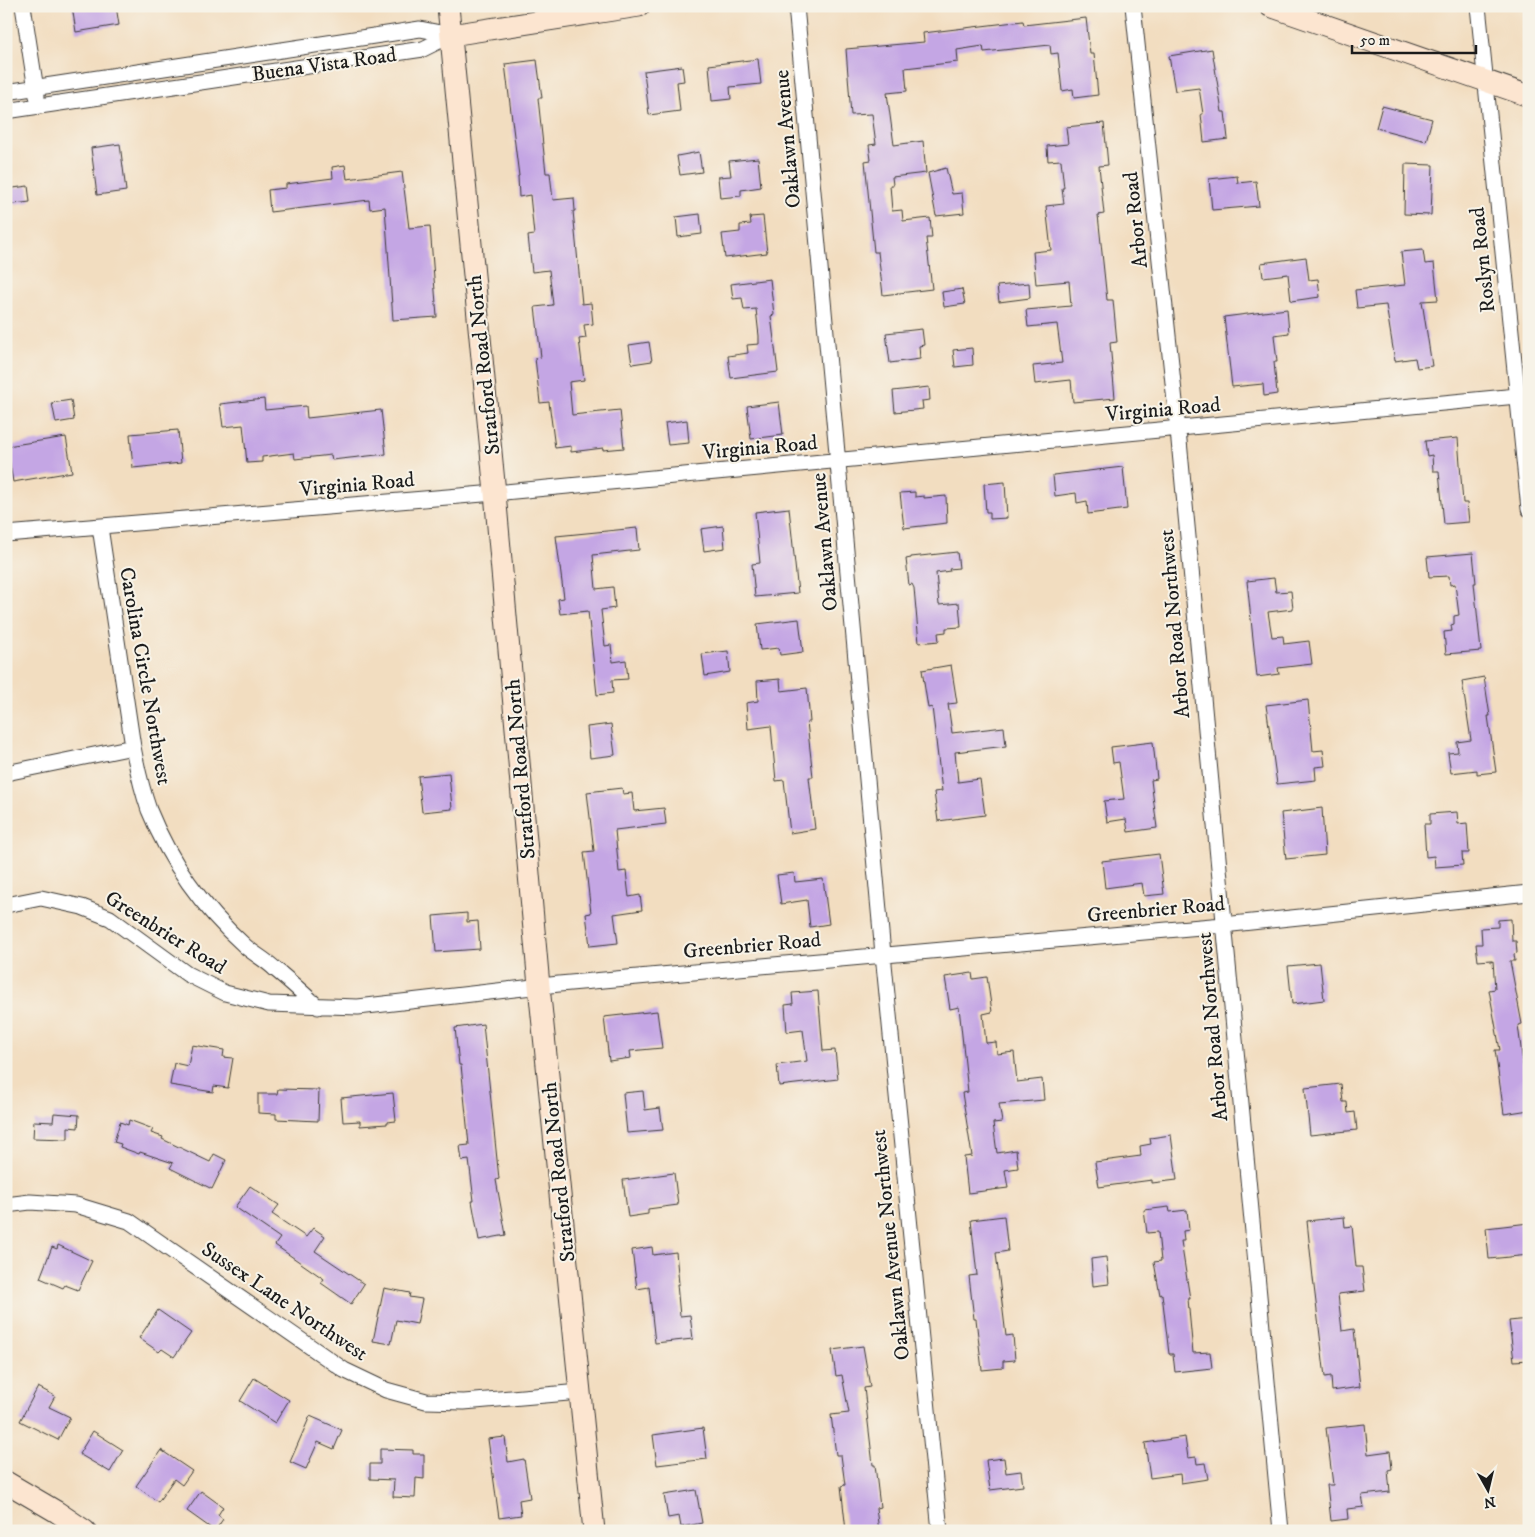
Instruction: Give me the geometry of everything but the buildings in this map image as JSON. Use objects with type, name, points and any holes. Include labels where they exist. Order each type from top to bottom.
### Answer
[{"type":"main road","name":"Stratford Road North","points":[[448,6],[495,494],[539,986],[594,1531]]},
{"type":"main road","name":"Buena Vista Road","points":[[451,35],[639,6]]},
{"type":"main road","points":[[1270,6],[1529,96]]},
{"type":"main road","points":[[6,1482],[85,1531]]},
{"type":"street","points":[[24,6],[38,106]]},
{"type":"street","name":"Oaklawn Avenue","points":[[796,6],[883,954]]},
{"type":"street","name":"Arbor Road","points":[[1133,6],[1178,430]]},
{"type":"street","name":"Roslyn Road","points":[[1478,6],[1529,509]]},
{"type":"street","points":[[6,92],[420,29],[451,35]]},
{"type":"street","name":"Buena Vista Road","points":[[6,111],[423,49],[451,35]]},
{"type":"street","name":"Virginia Road","points":[[6,534],[495,494],[1517,396]]},
{"type":"street","name":"Arbor Road Northwest","points":[[1178,430],[1281,1531]]},
{"type":"street","name":"Carolina Circle Northwest","points":[[100,527],[139,778],[149,809],[167,849],[191,886],[218,920],[246,948],[274,967],[318,1007]]},
{"type":"street","points":[[6,773],[133,747]]},
{"type":"street","name":"Greenbrier Road","points":[[6,905],[41,898],[82,907],[110,918],[187,974],[225,993],[269,1004],[358,1008],[539,986],[1223,925],[1529,893]]},
{"type":"street","name":"Oaklawn Avenue Northwest","points":[[883,954],[940,1531]]},
{"type":"street","name":"Sussex Lane Northwest","points":[[6,1206],[30,1202],[76,1205],[128,1220],[344,1370],[386,1390],[426,1401],[464,1402],[580,1392]]}]
